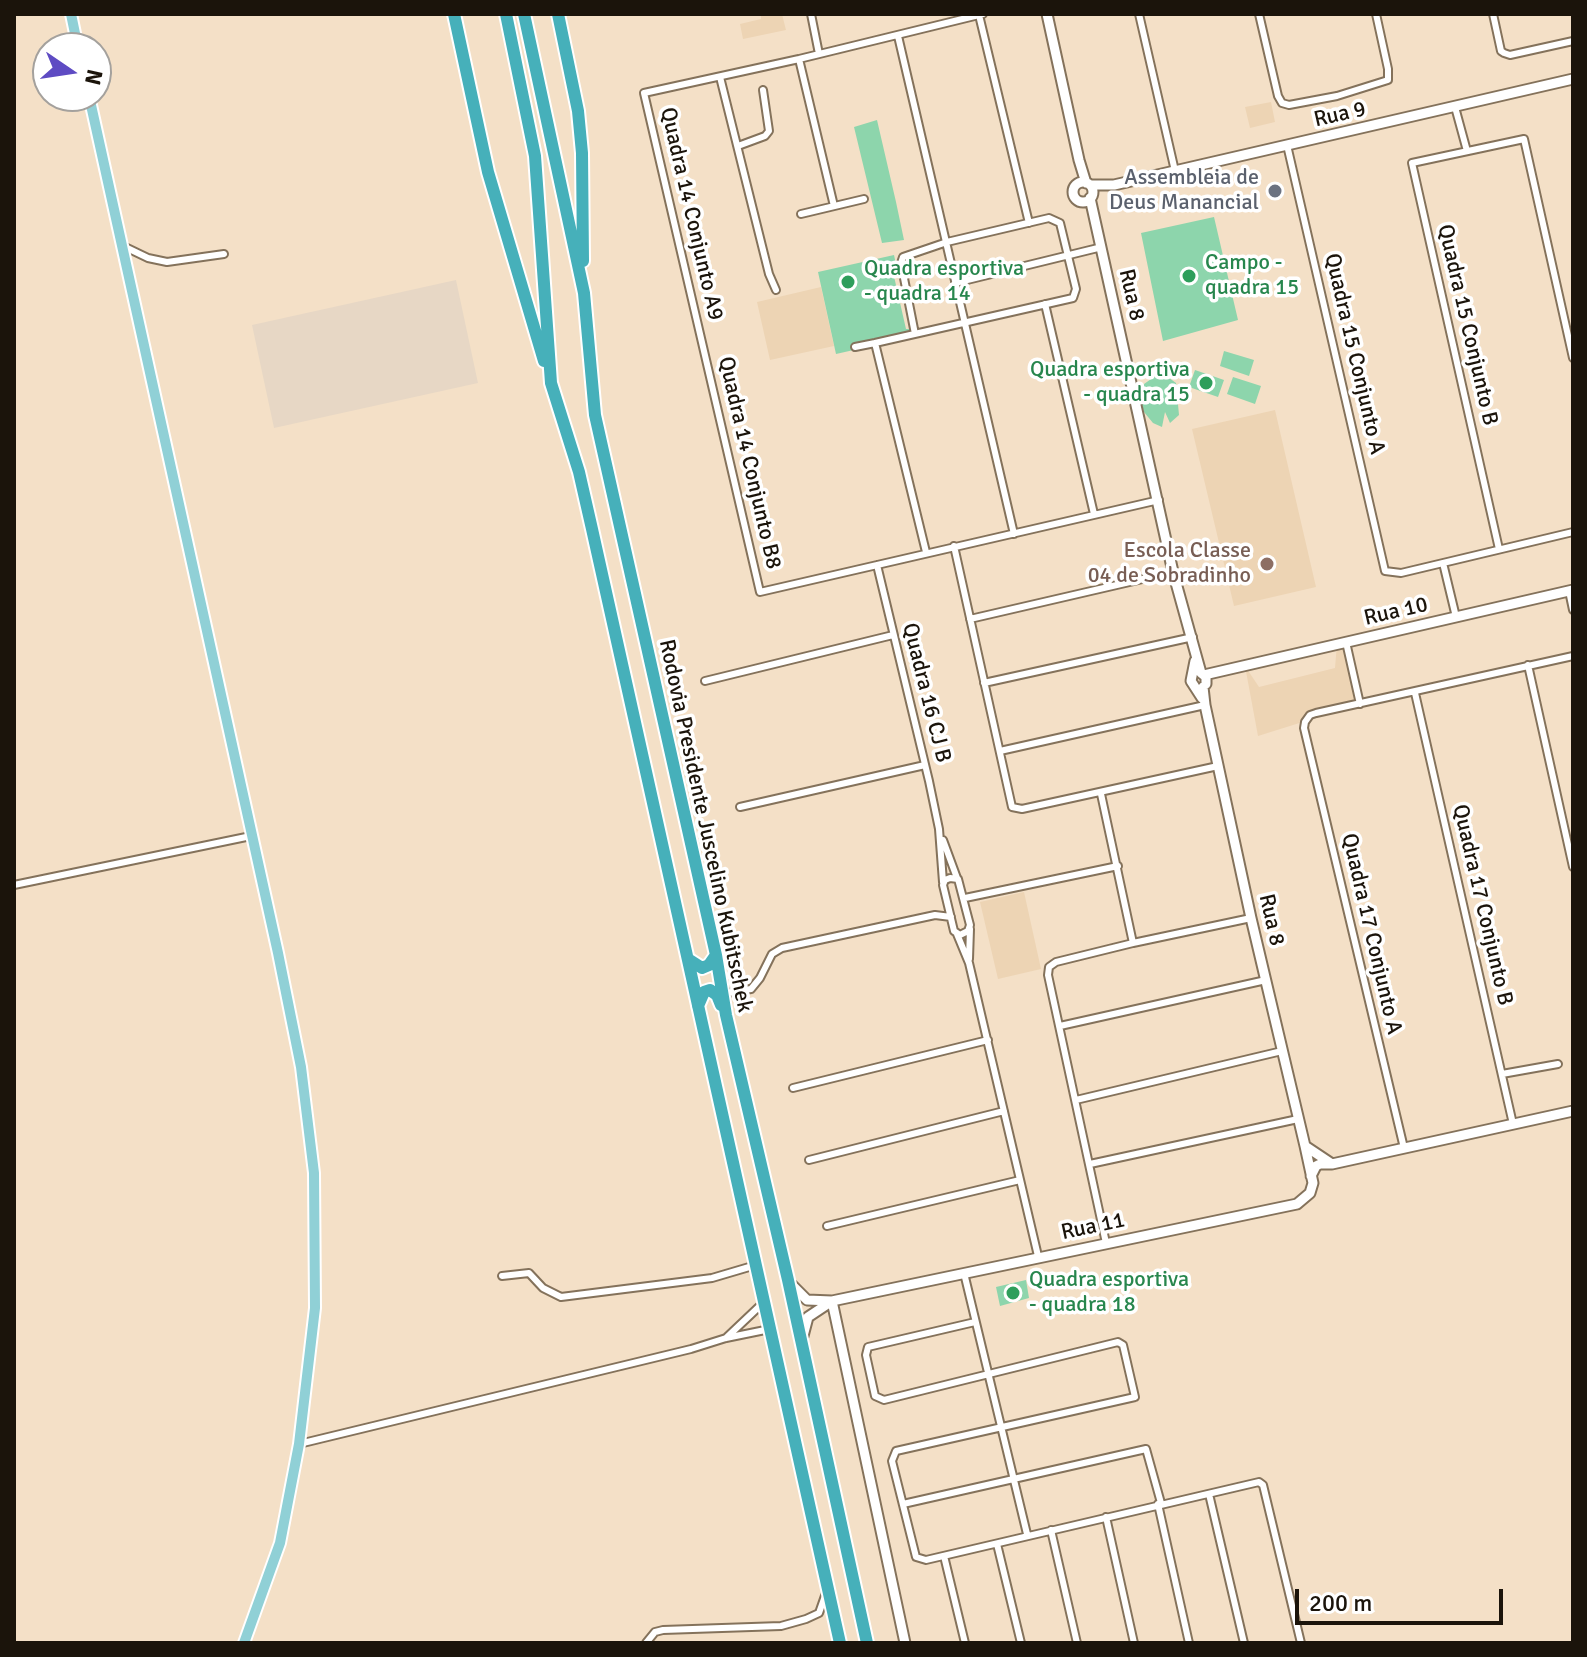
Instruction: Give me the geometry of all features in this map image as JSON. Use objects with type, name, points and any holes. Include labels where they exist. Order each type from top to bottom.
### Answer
[{"type":"highway","points":[[454,14],[491,184],[551,383]]},
{"type":"highway","name":"Rodovia Presidente Juscelino Kubitschek","points":[[506,14],[535,156],[551,383],[582,486],[840,1643]]},
{"type":"highway","name":"Rodovia Presidente Juscelino Kubitschek","points":[[524,14],[584,293],[595,415],[867,1643]]},
{"type":"highway","points":[[558,14],[578,111],[582,153],[584,293]]},
{"type":"highway","points":[[688,959],[702,968],[709,965],[716,955]]},
{"type":"highway","points":[[698,1006],[704,992],[710,990],[717,995],[726,1015]]},
{"type":"main road","points":[[1047,14],[1086,191]]},
{"type":"main road","name":"Rua 9","points":[[1086,191],[1573,79]]},
{"type":"main road","points":[[92,112],[301,1067],[314,1173],[315,1308],[299,1444],[280,1543],[244,1643]]},
{"type":"main road","name":"Rua 8","points":[[1086,191],[1102,247],[1173,572],[1193,637],[1251,918],[1305,1146]]},
{"type":"main road","name":"Rua 10","points":[[1201,680],[1226,670],[1571,590]]},
{"type":"main road","points":[[1311,1176],[1316,1166],[1573,1111]]},
{"type":"main road","points":[[1305,1146],[1332,1164]]},
{"type":"main road","points":[[1305,1146],[1311,1176]]},
{"type":"main road","name":"Rua 11","points":[[832,1301],[1297,1204],[1310,1193],[1311,1176]]},
{"type":"main road","points":[[788,1280],[804,1298],[832,1301]]},
{"type":"main road","points":[[802,1345],[808,1317],[832,1301]]},
{"type":"main road","points":[[832,1301],[905,1643]]},
{"type":"street","points":[[811,14],[819,54]]},
{"type":"street","points":[[776,290],[769,274],[720,77],[981,14],[1029,223]]},
{"type":"street","points":[[1139,14],[1175,171]]},
{"type":"street","points":[[1259,14],[1278,96],[1282,103],[1289,105],[1337,96],[1388,80],[1376,14]]},
{"type":"street","points":[[1493,14],[1504,53],[1510,55],[1573,41]]},
{"type":"street","points":[[898,36],[1014,534]]},
{"type":"street","points":[[799,59],[834,206]]},
{"type":"street","name":"Quadra 14 Conjunto A9","points":[[703,343],[644,93],[720,77]]},
{"type":"street","points":[[738,146],[765,136],[769,131],[763,90]]},
{"type":"street","points":[[1455,107],[1467,151],[1524,139],[1573,358]]},
{"type":"street","name":"Quadra 15 Conjunto A","points":[[1287,145],[1385,571],[1401,573],[1443,563]]},
{"type":"street","name":"Quadra 15 Conjunto B","points":[[1467,151],[1412,163],[1499,549]]},
{"type":"street","points":[[801,214],[864,199]]},
{"type":"street","points":[[855,347],[915,334],[1045,304],[1075,295],[1058,221],[1049,218],[906,255],[901,259],[915,334]]},
{"type":"street","points":[[120,244],[148,258],[167,262],[224,254]]},
{"type":"street","points":[[955,283],[1102,247]]},
{"type":"street","points":[[1045,304],[1094,514]]},
{"type":"street","name":"Quadra 14 Conjunto B8","points":[[703,343],[760,592],[877,565]]},
{"type":"street","points":[[875,343],[926,552]]},
{"type":"street","points":[[877,565],[1159,500]]},
{"type":"street","points":[[1456,617],[1443,563],[1573,532]]},
{"type":"street","points":[[954,546],[1012,807],[1022,809],[1101,794],[1218,766]]},
{"type":"street","name":"Quadra 16 CJ B","points":[[877,565],[939,829],[965,898],[970,929],[969,963]]},
{"type":"street","points":[[970,619],[1173,572]]},
{"type":"street","points":[[1571,590],[1573,610]]},
{"type":"street","points":[[705,681],[893,635]]},
{"type":"street","points":[[984,683],[1193,637]]},
{"type":"street","points":[[1346,642],[1360,704],[1573,656]]},
{"type":"street","points":[[1528,665],[1573,867]]},
{"type":"street","name":"Quadra 17 Conjunto B","points":[[1415,693],[1513,1124]]},
{"type":"street","points":[[1000,751],[1205,704]]},
{"type":"street","name":"Quadra 17 Conjunto A","points":[[1360,704],[1310,715],[1304,728],[1404,1148]]},
{"type":"street","points":[[740,807],[925,765]]},
{"type":"street","points":[[1101,794],[1133,943]]},
{"type":"street","name":"Quadra 16 CJ B","points":[[939,829],[943,882],[951,917],[969,963]]},
{"type":"street","points":[[14,885],[251,836]]},
{"type":"street","points":[[965,898],[1118,866]]},
{"type":"street","points":[[943,882],[957,878]]},
{"type":"street","points":[[935,915],[948,904]]},
{"type":"street","points":[[722,994],[751,989],[772,954],[782,948],[935,915],[951,917]]},
{"type":"street","points":[[1106,1243],[1048,972],[1051,964],[1251,918]]},
{"type":"street","points":[[957,934],[970,929]]},
{"type":"street","points":[[969,963],[1038,1256]]},
{"type":"street","points":[[1060,1026],[1266,980]]},
{"type":"street","points":[[793,1088],[988,1040]]},
{"type":"street","points":[[1076,1100],[1282,1051]]},
{"type":"street","points":[[1502,1074],[1558,1064]]},
{"type":"street","points":[[809,1160],[1004,1111]]},
{"type":"street","points":[[1090,1164],[1298,1119]]},
{"type":"street","points":[[827,1226],[1020,1180]]},
{"type":"street","points":[[502,1276],[529,1273],[543,1288],[561,1297],[712,1278],[756,1265]]},
{"type":"street","points":[[964,1273],[1027,1534]]},
{"type":"street","points":[[726,1338],[764,1301]]},
{"type":"street","points":[[975,1322],[870,1345],[866,1355],[875,1396],[884,1400],[1118,1342],[1123,1345],[1135,1397],[899,1450],[892,1461],[914,1553],[921,1560],[1259,1482],[1263,1485],[1301,1643]]},
{"type":"street","points":[[299,1444],[770,1329]]},
{"type":"street","points":[[903,1504],[1146,1449],[1189,1643]]},
{"type":"street","points":[[1209,1494],[1244,1643]]},
{"type":"street","points":[[1106,1517],[1134,1643]]},
{"type":"street","points":[[1051,1530],[1077,1643]]},
{"type":"street","points":[[997,1544],[1021,1643]]},
{"type":"street","points":[[944,1556],[965,1643]]},
{"type":"street","points":[[646,1643],[655,1632],[663,1630],[781,1626],[816,1616],[822,1610],[827,1585]]},
{"type":"shaded area","points":[[761,14],[782,14],[786,30],[743,39],[740,24],[761,19]]},
{"type":"shaded area","points":[[1271,102],[1275,122],[1250,128],[1245,107]]},
{"type":"shaded area","points":[[456,280],[478,383],[274,428],[252,325]]},
{"type":"shaded area","points":[[821,287],[834,346],[770,360],[757,302]]},
{"type":"shaded area","points":[[1275,410],[1316,587],[1234,606],[1192,429]]},
{"type":"shaded area","points":[[1346,642],[1360,704],[1258,736],[1245,666],[1259,687],[1335,668],[1337,644]]},
{"type":"shaded area","points":[[1024,892],[1041,969],[998,979],[980,902]]},
{"type":"green space","points":[[877,120],[904,240],[882,243],[854,127]]},
{"type":"green space","name":"Campo - quadra 15","points":[[1214,217],[1238,320],[1163,341],[1141,233]]},
{"type":"green space","points":[[894,255],[897,269],[893,272],[906,329],[911,329],[913,333],[907,338],[836,354],[818,272]]},
{"type":"green space","name":"Quadra esportiva - quadra 15","points":[[1224,351],[1254,360],[1249,376],[1220,366]]},
{"type":"green space","name":"Quadra esportiva - quadra 15","points":[[1195,370],[1224,380],[1218,397],[1189,387]]},
{"type":"green space","points":[[1161,372],[1176,383],[1179,415],[1170,423],[1165,412],[1162,427],[1153,423],[1144,412],[1140,399],[1144,384]]},
{"type":"green space","name":"Quadra esportiva - quadra 15","points":[[1233,377],[1261,386],[1255,404],[1227,394]]},
{"type":"green space","name":"Quadra esportiva - quadra 18","points":[[1026,1280],[1029,1298],[1000,1306],[996,1287]]},
{"type":"place","name":"Assembleia de Deus Manancial","points":[[1275,191]]},
{"type":"place","name":"Campo - quadra 15","points":[[1189,276]]},
{"type":"place","name":"Quadra esportiva - quadra 14","points":[[848,282]]},
{"type":"place","name":"Quadra esportiva - quadra 15","points":[[1206,383]]},
{"type":"place","name":"Escola Classe 04 de Sobradinho","points":[[1267,564]]},
{"type":"place","name":"Quadra esportiva - quadra 18","points":[[1013,1293]]}]
